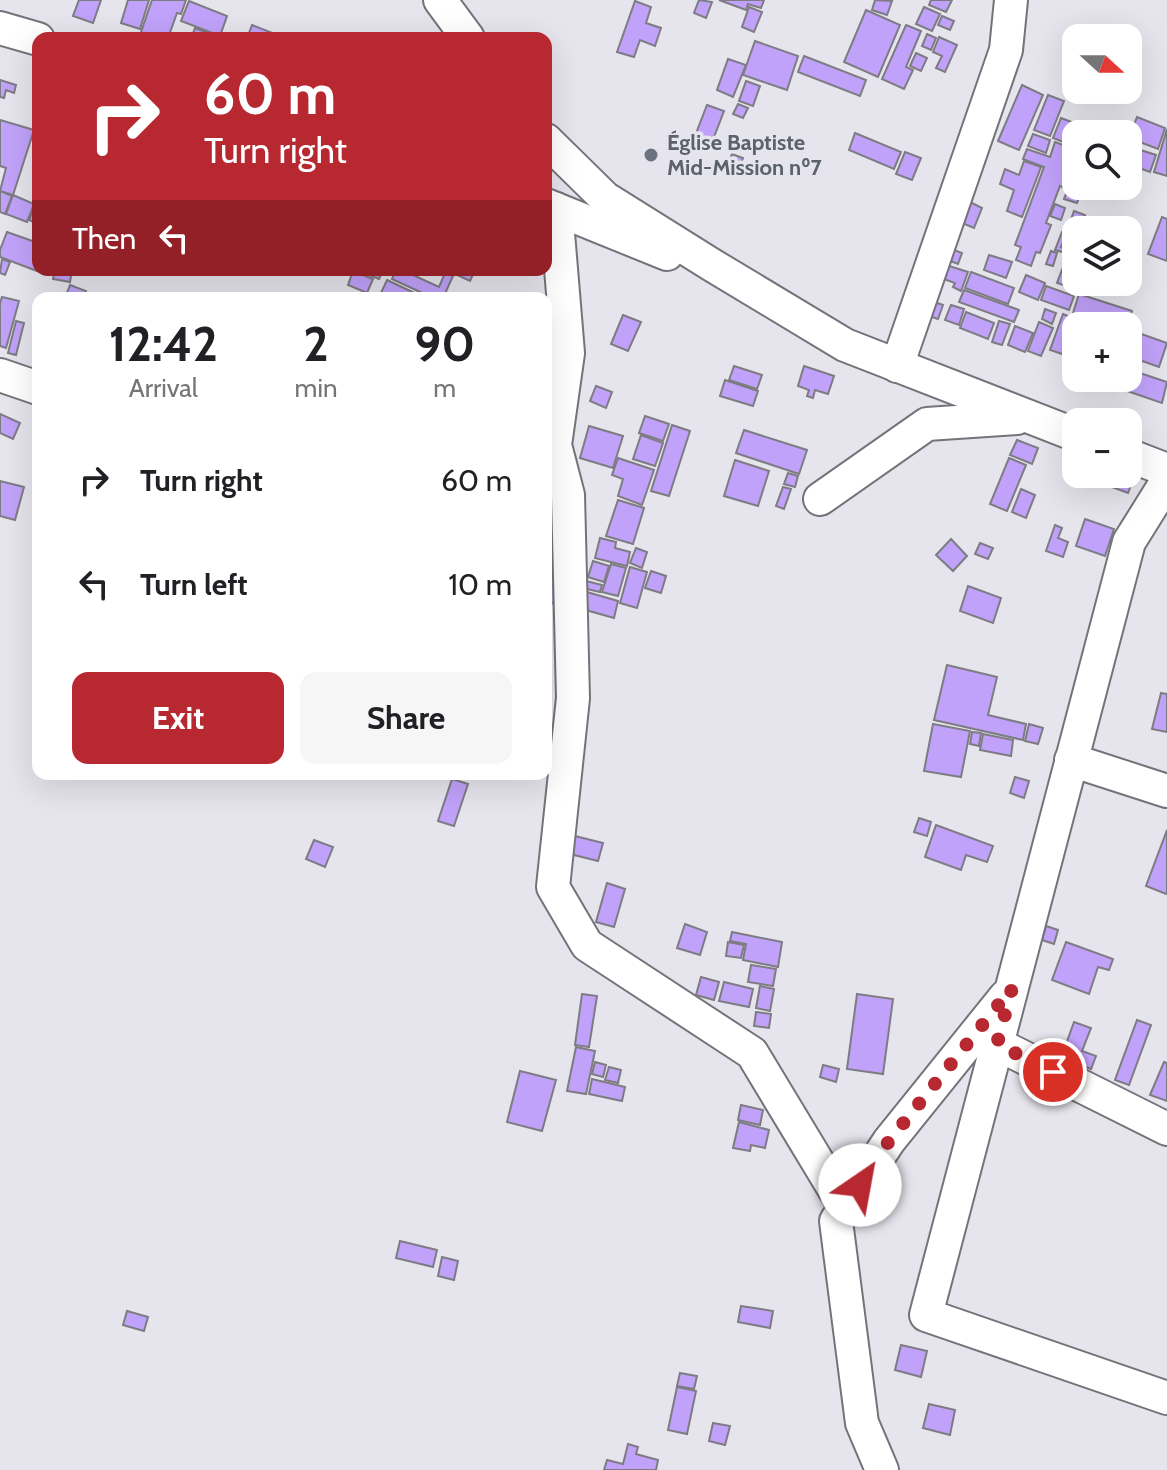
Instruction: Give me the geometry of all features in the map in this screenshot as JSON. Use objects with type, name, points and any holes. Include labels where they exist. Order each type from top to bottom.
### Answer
[{"type":"street","points":[[440,0],[462,32]]},
{"type":"street","points":[[897,366],[1006,50],[1011,0]]},
{"type":"street","points":[[0,28],[32,37]]},
{"type":"street","points":[[552,146],[605,198],[845,345],[1062,430]]},
{"type":"street","points":[[552,207],[748,287]]},
{"type":"street","points":[[552,216],[568,353],[555,445],[568,495],[573,698],[553,887],[587,945],[752,1053],[845,1207]]},
{"type":"street","points":[[0,375],[32,386]]},
{"type":"street","points":[[820,499],[927,424],[1029,417]]},
{"type":"street","points":[[1142,460],[1167,470]]},
{"type":"street","points":[[1167,481],[1129,542],[926,1315],[1167,1398]]},
{"type":"street","points":[[1071,760],[1167,791]]},
{"type":"street","points":[[882,1470],[862,1423],[836,1221],[889,1141],[1012,988]]},
{"type":"street","points":[[997,1044],[1167,1129]]},
{"type":"building","points":[[79,0],[101,0],[93,23],[73,16]]},
{"type":"building","points":[[128,0],[149,0],[140,29],[121,23]]},
{"type":"building","points":[[152,0],[186,0],[170,32],[141,32]]},
{"type":"building","points":[[699,0],[712,2],[706,18],[694,13]]},
{"type":"building","points":[[719,0],[764,0],[761,8],[748,4],[746,10]]},
{"type":"building","points":[[875,0],[892,1],[887,15],[872,10]]},
{"type":"building","points":[[931,0],[952,0],[946,12],[929,5]]},
{"type":"building","points":[[189,1],[227,16],[221,32],[210,32],[181,21]]},
{"type":"building","points":[[635,1],[651,7],[646,23],[661,28],[655,46],[640,40],[634,57],[617,52]]},
{"type":"building","points":[[749,7],[762,12],[754,32],[742,27]]},
{"type":"building","points":[[924,7],[940,14],[932,31],[916,24]]},
{"type":"building","points":[[866,10],[900,25],[878,77],[844,62]]},
{"type":"building","points":[[942,16],[954,21],[950,30],[938,25]]},
{"type":"building","points":[[252,25],[270,32],[249,32]]},
{"type":"building","points":[[906,25],[921,31],[906,67],[913,70],[904,89],[882,79]]},
{"type":"building","points":[[927,34],[936,38],[931,50],[922,46]]},
{"type":"building","points":[[939,37],[957,45],[945,72],[936,68],[942,56],[933,52]]},
{"type":"building","points":[[755,41],[798,56],[787,90],[743,75]]},
{"type":"building","points":[[916,53],[927,58],[921,71],[910,66]]},
{"type":"building","points":[[804,56],[866,80],[860,96],[798,72]]},
{"type":"building","points":[[728,59],[746,65],[733,97],[717,90]]},
{"type":"building","points":[[0,80],[16,85],[14,93],[6,90],[4,98],[0,97]]},
{"type":"building","points":[[746,81],[760,86],[753,106],[739,101]]},
{"type":"building","points":[[1022,85],[1043,95],[1019,150],[998,141]]},
{"type":"building","points":[[1048,95],[1062,100],[1050,136],[1034,130]]},
{"type":"building","points":[[738,104],[748,108],[743,118],[733,114]]},
{"type":"building","points":[[707,105],[724,111],[712,142],[695,136]]},
{"type":"building","points":[[1137,117],[1165,128],[1158,149],[1142,143],[1142,120],[1136,120]]},
{"type":"building","points":[[1061,118],[1066,120],[1062,120],[1062,142],[1053,138]]},
{"type":"building","points":[[0,120],[32,129],[13,195],[0,191],[6,168],[0,166]]},
{"type":"building","points":[[1167,129],[1167,176],[1154,172]]},
{"type":"building","points":[[855,133],[901,152],[894,169],[849,150]]},
{"type":"building","points":[[1033,134],[1050,140],[1046,153],[1028,146]]},
{"type":"building","points":[[1055,142],[1062,145],[1062,187],[1046,223],[1051,225],[1031,266],[1016,260],[1021,247],[1015,245],[1044,167],[1023,159],[1027,149],[1050,157]]},
{"type":"building","points":[[1142,150],[1156,155],[1150,172],[1142,169]]},
{"type":"building","points":[[905,152],[921,158],[912,180],[896,174]]},
{"type":"building","points":[[732,154],[743,158],[739,168],[728,163]]},
{"type":"building","points":[[1024,161],[1041,167],[1022,217],[1007,211],[1014,190],[1000,184],[1005,169],[1019,175]]},
{"type":"building","points":[[0,191],[12,196],[5,214],[0,212]]},
{"type":"building","points":[[13,195],[32,203],[27,222],[6,214]]},
{"type":"building","points":[[970,202],[982,208],[974,228],[962,223]]},
{"type":"building","points":[[1055,204],[1065,208],[1061,220],[1050,216]]},
{"type":"building","points":[[1162,217],[1167,219],[1167,261],[1148,254]]},
{"type":"building","points":[[7,232],[32,241],[32,269],[0,257]]},
{"type":"building","points":[[1062,232],[1062,252],[1055,250]]},
{"type":"building","points":[[954,250],[962,253],[958,264],[950,261]]},
{"type":"building","points":[[1051,251],[1057,253],[1053,266],[1046,264]]},
{"type":"building","points":[[989,255],[1012,262],[1006,278],[984,270]]},
{"type":"building","points":[[2,259],[10,262],[5,275],[0,273]]},
{"type":"building","points":[[946,265],[968,272],[961,291],[953,287],[955,283],[941,278]]},
{"type":"building","points":[[971,272],[1014,288],[1008,304],[965,288]]},
{"type":"building","points":[[1026,275],[1045,283],[1038,300],[1019,292]]},
{"type":"building","points":[[54,276],[71,276],[70,282],[53,279]]},
{"type":"building","points":[[351,276],[373,279],[367,292],[348,285]]},
{"type":"building","points":[[393,276],[415,276],[439,287],[444,276],[453,276],[446,292],[420,292],[392,279]]},
{"type":"building","points":[[387,280],[412,292],[381,292]]},
{"type":"building","points":[[70,285],[86,291],[86,292],[67,292]]},
{"type":"building","points":[[1046,286],[1062,292],[1062,296],[1074,296],[1069,310],[1041,300]]},
{"type":"building","points":[[964,290],[1019,310],[1014,322],[959,302]]},
{"type":"building","points":[[1078,296],[1132,311],[1132,312],[1073,312]]},
{"type":"building","points":[[2,297],[19,301],[6,348],[0,346]]},
{"type":"building","points":[[931,301],[943,305],[938,319],[926,315]]},
{"type":"building","points":[[951,305],[964,309],[959,325],[945,320]]},
{"type":"building","points":[[1045,309],[1056,313],[1052,324],[1042,319]]},
{"type":"building","points":[[966,312],[994,323],[988,339],[960,328]]},
{"type":"building","points":[[623,315],[641,322],[628,351],[611,344]]},
{"type":"building","points":[[1062,317],[1062,354],[1050,350]]},
{"type":"building","points":[[16,321],[24,323],[16,355],[8,353]]},
{"type":"building","points":[[999,321],[1010,324],[1002,345],[992,342]]},
{"type":"building","points":[[1039,322],[1053,328],[1041,356],[1028,351]]},
{"type":"building","points":[[1015,326],[1033,333],[1025,352],[1008,345]]},
{"type":"building","points":[[1142,334],[1167,343],[1159,367],[1142,361]]},
{"type":"building","points":[[734,366],[762,375],[757,389],[729,380]]},
{"type":"building","points":[[804,366],[834,376],[828,394],[815,390],[813,398],[807,396],[809,390],[798,386]]},
{"type":"building","points":[[1142,374],[1167,382],[1162,403],[1130,392],[1142,392]]},
{"type":"building","points":[[725,380],[758,391],[753,406],[720,396]]},
{"type":"building","points":[[596,386],[612,392],[606,408],[590,401]]},
{"type":"building","points":[[0,414],[20,423],[13,439],[0,433]]},
{"type":"building","points":[[645,416],[669,424],[663,441],[639,433]]},
{"type":"building","points":[[672,425],[690,431],[669,496],[651,491]]},
{"type":"building","points":[[589,426],[623,436],[613,468],[580,458]]},
{"type":"building","points":[[744,430],[807,450],[799,474],[736,453]]},
{"type":"building","points":[[641,435],[663,443],[655,466],[633,459]]},
{"type":"building","points":[[1017,440],[1038,448],[1032,464],[1010,455]]},
{"type":"building","points":[[618,458],[654,470],[642,505],[618,496],[623,479],[612,475]]},
{"type":"building","points":[[1009,458],[1026,465],[1007,511],[990,504]]},
{"type":"building","points":[[735,460],[769,471],[758,506],[724,496]]},
{"type":"building","points":[[788,473],[798,476],[795,487],[784,484]]},
{"type":"building","points":[[0,481],[24,487],[15,520],[0,516]]},
{"type":"building","points":[[783,487],[791,489],[784,509],[776,506]]},
{"type":"building","points":[[1021,489],[1035,495],[1026,518],[1012,512]]},
{"type":"building","points":[[618,500],[644,508],[633,544],[606,536]]},
{"type":"building","points":[[1085,519],[1114,529],[1105,556],[1076,546]]},
{"type":"building","points":[[1055,525],[1062,528],[1058,538],[1068,542],[1063,557],[1046,551]]},
{"type":"building","points":[[600,538],[616,542],[615,548],[630,552],[627,566],[595,558]]},
{"type":"building","points":[[951,539],[967,556],[953,571],[936,555]]},
{"type":"building","points":[[980,543],[993,548],[988,559],[975,554]]},
{"type":"building","points":[[636,548],[647,552],[642,568],[630,563]]},
{"type":"building","points":[[593,561],[609,566],[604,582],[588,577]]},
{"type":"building","points":[[611,564],[626,568],[618,596],[602,592]]},
{"type":"building","points":[[630,567],[647,572],[637,608],[620,603]]},
{"type":"building","points":[[651,571],[666,576],[661,593],[645,588]]},
{"type":"building","points":[[586,581],[602,585],[600,592],[583,588]]},
{"type":"building","points":[[552,585],[565,588],[561,605],[552,603]]},
{"type":"building","points":[[968,586],[1001,598],[993,623],[960,611]]},
{"type":"building","points":[[580,590],[618,601],[614,618],[575,607]]},
{"type":"building","points":[[947,665],[997,677],[988,715],[1026,724],[1023,740],[934,720]]},
{"type":"building","points":[[1161,693],[1167,694],[1167,732],[1152,729]]},
{"type":"building","points":[[933,724],[970,731],[961,777],[924,771]]},
{"type":"building","points":[[1029,724],[1043,728],[1038,744],[1025,741]]},
{"type":"building","points":[[972,732],[981,733],[979,746],[970,744]]},
{"type":"building","points":[[983,734],[1013,740],[1011,756],[980,750]]},
{"type":"building","points":[[1015,777],[1029,781],[1024,798],[1010,793]]},
{"type":"building","points":[[452,780],[468,784],[454,826],[438,821]]},
{"type":"building","points":[[919,818],[931,822],[927,836],[914,832]]},
{"type":"building","points":[[936,825],[993,846],[987,862],[966,855],[961,870],[925,857]]},
{"type":"building","points":[[1167,830],[1167,892],[1166,894],[1146,886]]},
{"type":"building","points":[[575,836],[603,843],[598,861],[570,854]]},
{"type":"building","points":[[314,840],[333,847],[325,867],[306,859]]},
{"type":"building","points":[[607,883],[625,889],[614,927],[596,922]]},
{"type":"building","points":[[685,924],[707,932],[700,955],[677,948]]},
{"type":"building","points":[[1046,926],[1058,930],[1054,944],[1042,940]]},
{"type":"building","points":[[732,932],[782,942],[778,967],[743,960],[746,944],[730,941]]},
{"type":"building","points":[[728,942],[744,945],[741,958],[726,956]]},
{"type":"building","points":[[1066,942],[1113,959],[1109,970],[1098,967],[1089,994],[1052,980]]},
{"type":"building","points":[[751,965],[776,969],[773,986],[748,982]]},
{"type":"building","points":[[701,977],[719,982],[714,1000],[696,995]]},
{"type":"building","points":[[724,982],[753,989],[749,1007],[719,1001]]},
{"type":"building","points":[[760,986],[774,989],[770,1011],[756,1008]]},
{"type":"building","points":[[582,994],[597,996],[589,1047],[575,1045]]},
{"type":"building","points":[[857,994],[893,999],[883,1074],[847,1069]]},
{"type":"building","points":[[756,1012],[771,1014],[769,1028],[754,1026]]},
{"type":"building","points":[[1137,1020],[1151,1025],[1129,1085],[1115,1080]]},
{"type":"building","points":[[1074,1022],[1091,1028],[1082,1051],[1096,1056],[1091,1069],[1061,1058]]},
{"type":"building","points":[[576,1047],[595,1051],[586,1094],[567,1091]]},
{"type":"building","points":[[595,1062],[606,1065],[603,1077],[592,1074]]},
{"type":"building","points":[[1164,1062],[1167,1063],[1167,1101],[1150,1095]]},
{"type":"building","points":[[823,1065],[839,1069],[836,1082],[820,1077]]},
{"type":"building","points":[[609,1067],[621,1070],[618,1083],[605,1080]]},
{"type":"building","points":[[520,1071],[556,1080],[542,1131],[507,1122]]},
{"type":"building","points":[[592,1079],[625,1087],[622,1101],[589,1094]]},
{"type":"building","points":[[741,1105],[763,1110],[760,1125],[738,1120]]},
{"type":"building","points":[[739,1122],[769,1130],[765,1148],[751,1145],[750,1151],[733,1148]]},
{"type":"building","points":[[400,1241],[437,1250],[433,1267],[396,1258]]},
{"type":"building","points":[[442,1257],[458,1261],[454,1280],[438,1276]]},
{"type":"building","points":[[741,1306],[773,1311],[770,1328],[738,1322]]},
{"type":"building","points":[[127,1311],[148,1317],[144,1331],[123,1325]]},
{"type":"building","points":[[901,1345],[927,1351],[921,1377],[895,1370]]},
{"type":"building","points":[[680,1373],[697,1376],[694,1389],[677,1386]]},
{"type":"building","points":[[677,1387],[696,1391],[687,1434],[668,1430]]},
{"type":"building","points":[[929,1404],[955,1410],[950,1435],[923,1428]]},
{"type":"building","points":[[713,1423],[730,1426],[725,1445],[709,1441]]},
{"type":"building","points":[[628,1444],[638,1447],[636,1454],[658,1460],[656,1470],[604,1470],[607,1460],[623,1464]]},
{"type":"place","name":"Église Baptiste Mid-Mission n⁰7","points":[[651,155]]},
{"type":"route","points":[[860,1185],[889,1141],[1012,988],[997,1044],[1053,1072]]}]
